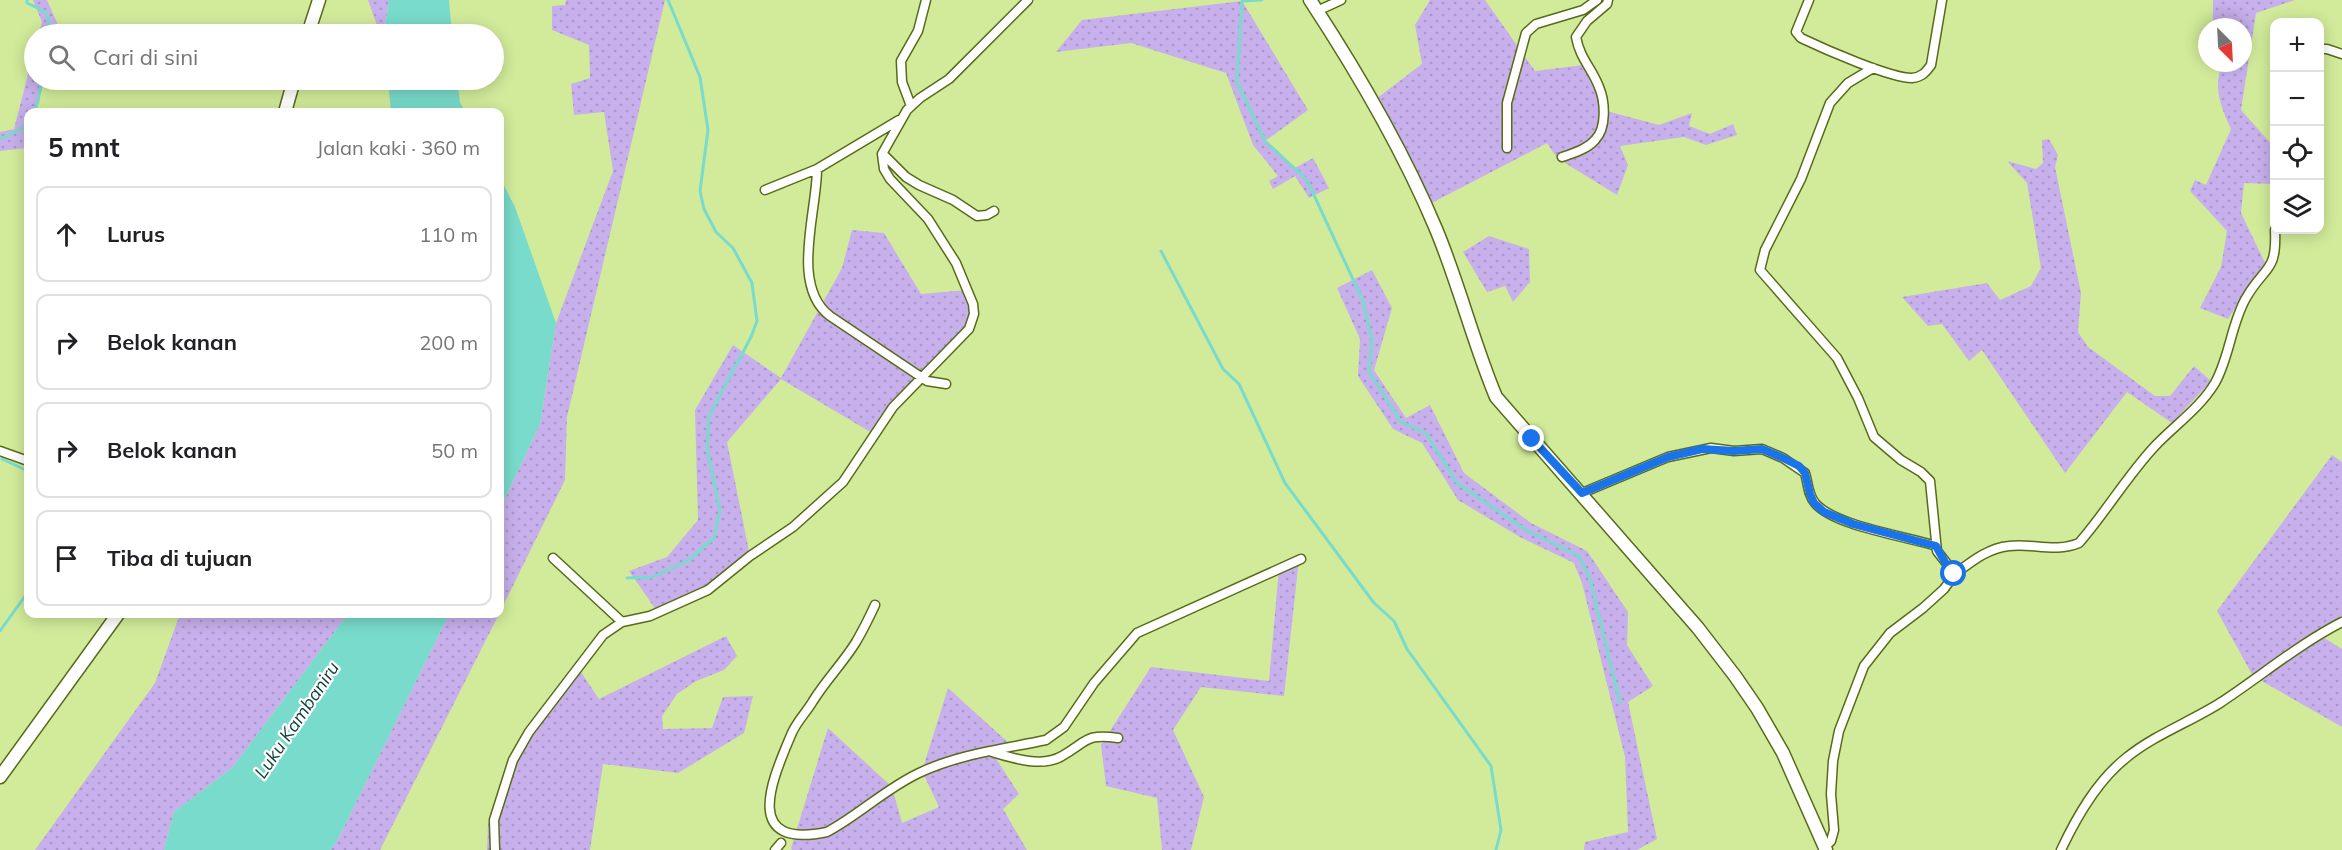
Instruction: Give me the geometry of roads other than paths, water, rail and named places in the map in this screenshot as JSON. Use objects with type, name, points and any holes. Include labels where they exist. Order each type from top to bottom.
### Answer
[{"type":"street","points":[[311,24],[319,0]]},
{"type":"street","points":[[911,106],[902,82],[901,60],[918,31],[926,0]]},
{"type":"street","points":[[495,850],[494,820],[513,760],[529,732],[603,635],[622,622],[650,616],[708,590],[750,556],[793,527],[843,482],[893,407],[969,329],[974,314],[973,304],[945,243],[928,219],[890,179],[884,169],[882,154],[911,106],[949,79],[1028,0]]},
{"type":"street","points":[[1310,0],[1378,108],[1421,194],[1462,297],[1481,362],[1496,397],[1511,417],[1582,493],[1698,628],[1757,708],[1783,753],[1826,849]]},
{"type":"street","points":[[1317,11],[1341,0]]},
{"type":"street","points":[[1507,148],[1506,110],[1526,33],[1536,24],[1582,10],[1597,0]]},
{"type":"street","points":[[1563,157],[1595,141],[1600,131],[1603,118],[1603,98],[1599,86],[1582,59],[1576,37],[1587,21],[1607,4],[1608,0]]},
{"type":"street","points":[[1809,0],[1796,32],[1798,36],[1873,68],[1910,78],[1925,73],[1931,65],[1942,0]]},
{"type":"street","points":[[2324,49],[2342,54]]},
{"type":"street","points":[[1873,68],[1859,75],[1839,91],[1830,103],[1801,179],[1765,250],[1760,270],[1837,358],[1849,378],[1874,437],[1930,481],[1936,546],[1954,574]]},
{"type":"street","points":[[286,108],[291,90]]},
{"type":"street","points":[[765,190],[817,169],[902,118]]},
{"type":"street","points":[[882,154],[906,177],[953,200],[977,216],[987,215],[994,210]]},
{"type":"street","points":[[817,169],[808,268],[814,300],[820,309],[920,377],[927,381],[946,384]]},
{"type":"street","points":[[1826,849],[1834,830],[1831,794],[1833,760],[1839,731],[1864,666],[1890,633],[1944,589],[1954,574],[1991,550],[2023,545],[2053,549],[2070,547],[2079,543],[2140,463],[2198,404],[2214,384],[2228,353],[2236,319],[2243,304],[2275,258],[2275,234]]},
{"type":"street","points":[[1582,493],[1668,457],[1702,449],[1734,451],[1762,449],[1799,466],[1805,473],[1814,503],[1824,512],[1853,524],[1936,546]]},
{"type":"street","points":[[0,451],[24,460]]},
{"type":"street","points":[[554,558],[622,622]]},
{"type":"street","points":[[875,605],[856,642],[822,686],[791,733],[769,803],[768,813],[772,835],[785,845],[824,834],[917,773],[956,758],[1046,740],[1057,734],[1094,683],[1137,633],[1301,559]]},
{"type":"street","points":[[0,777],[115,618]]},
{"type":"street","points":[[2061,850],[2072,826],[2094,792],[2126,758],[2220,703],[2304,644],[2342,622]]},
{"type":"street","points":[[989,751],[1014,759],[1049,760],[1061,757],[1090,737],[1118,738]]},
{"type":"water","points":[[389,0],[449,0],[451,24],[385,24]]},
{"type":"water","points":[[389,90],[458,90],[463,108],[391,108]]},
{"type":"water","points":[[504,186],[515,207],[556,323],[540,424],[504,500]]},
{"type":"water","name":"Luku Kambaniru","points":[[345,618],[447,618],[337,841],[330,850],[164,850],[174,812],[232,768]]},
{"type":"waterway","points":[[27,0],[27,3],[46,14],[49,24]]},
{"type":"waterway","points":[[627,578],[653,577],[689,560],[714,538],[720,510],[707,449],[709,416],[751,337],[757,321],[752,283],[733,248],[716,232],[704,209],[700,191],[708,130],[700,77],[668,0]]},
{"type":"waterway","points":[[1262,0],[1242,1],[1237,82],[1265,141],[1307,180],[1363,301],[1372,340],[1369,372],[1401,422],[1426,433],[1457,483],[1526,530],[1579,556],[1590,579],[1620,703]]},
{"type":"waterway","points":[[35,108],[40,90]]},
{"type":"waterway","points":[[0,139],[24,127]]},
{"type":"waterway","points":[[1161,251],[1223,369],[1239,384],[1285,483],[1374,603],[1394,621],[1407,649],[1491,766],[1501,830],[1496,850]]},
{"type":"waterway","points":[[4,455],[2,459],[24,469]]},
{"type":"waterway","points":[[0,631],[24,598]]}]
